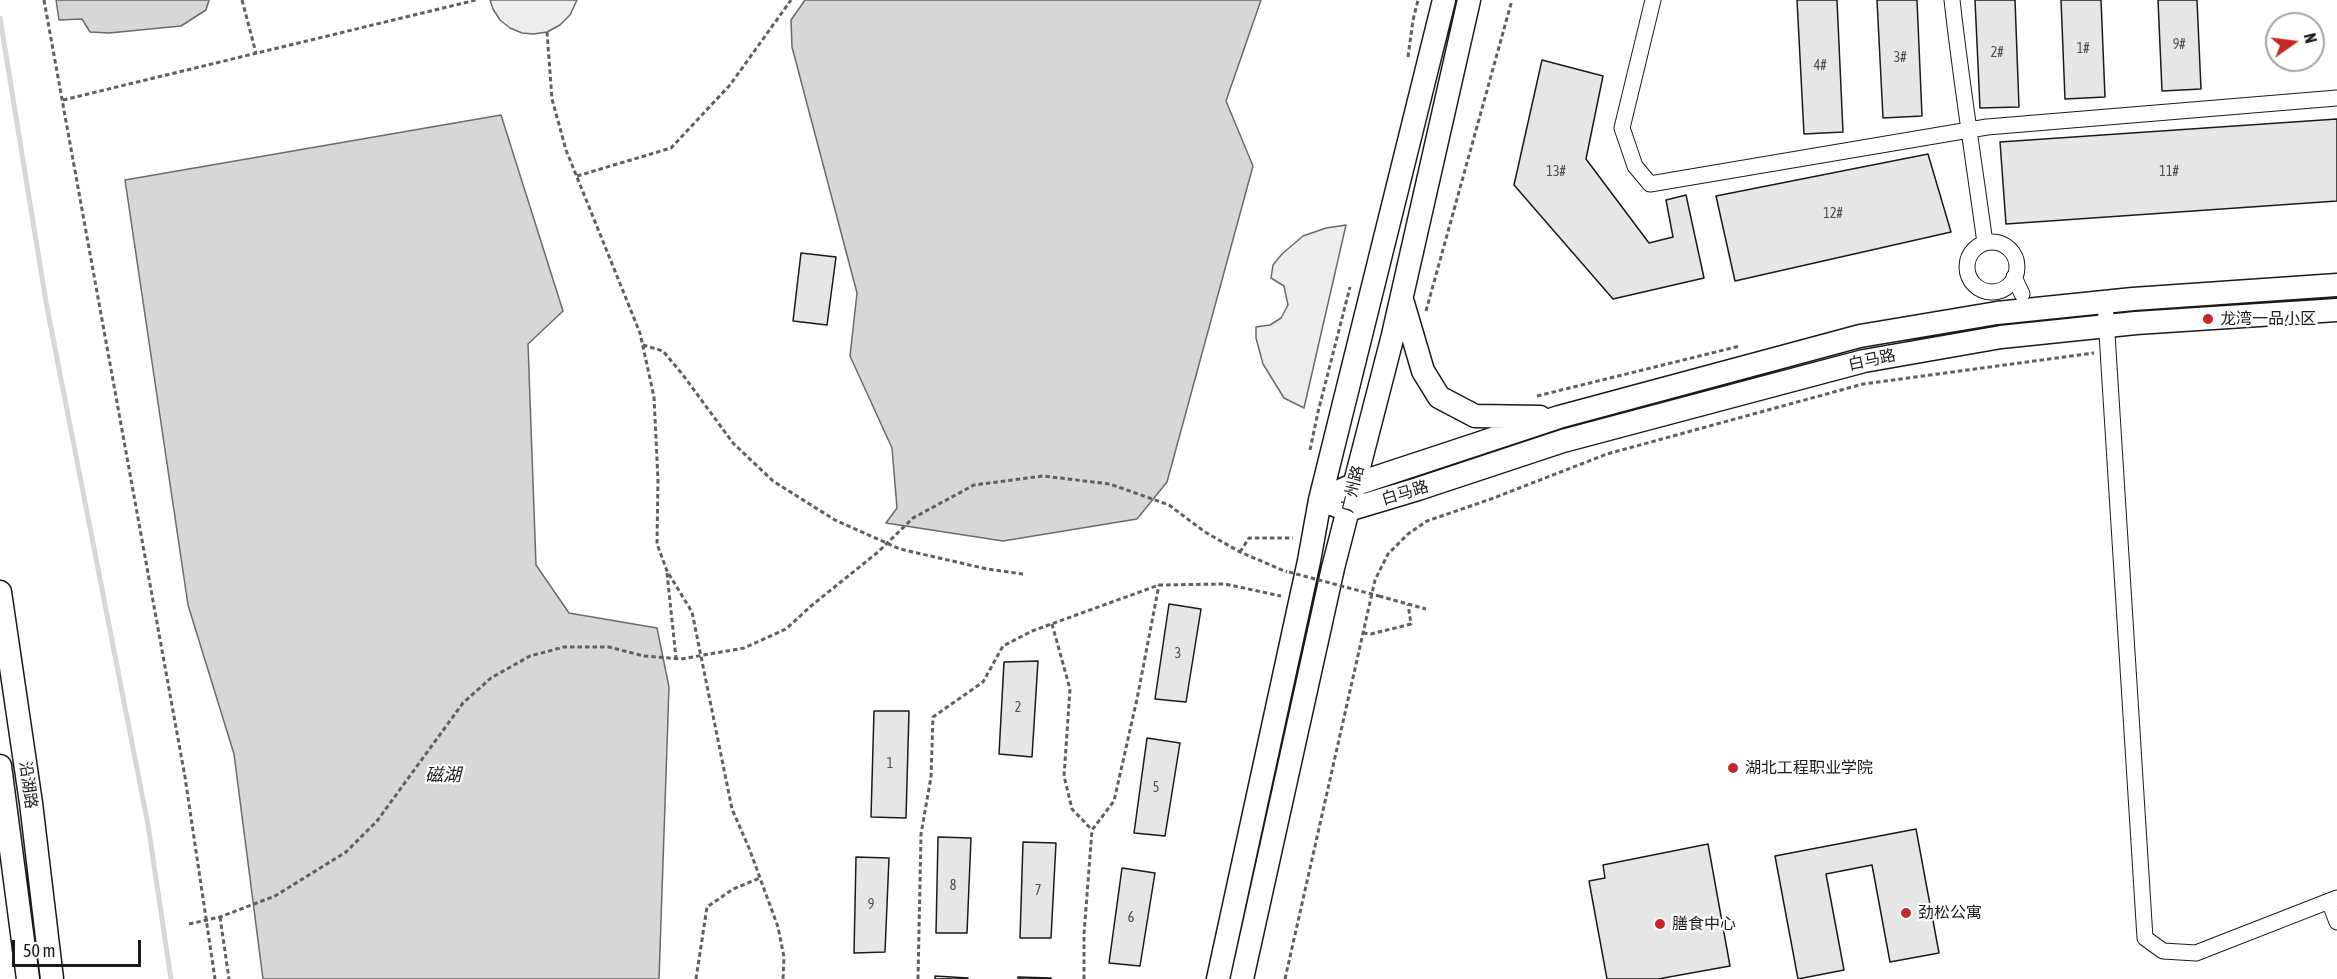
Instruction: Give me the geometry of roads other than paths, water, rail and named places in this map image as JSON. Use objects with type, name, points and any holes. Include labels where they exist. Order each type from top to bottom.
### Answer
[{"type":"main road","name":"广州路","points":[[1218,979],[1320,500],[1444,0]]},
{"type":"main road","name":"广州路","points":[[1242,979],[1333,568],[1402,299],[1469,0]]},
{"type":"main road","name":"白马路","points":[[1320,500],[1353,485],[1559,417],[1860,336],[1997,313],[2105,302],[2337,285]]},
{"type":"main road","points":[[1402,299],[1424,371],[1438,397],[1474,416],[1559,417]]},
{"type":"main road","name":"白马路","points":[[1348,510],[1563,441],[1864,361],[2001,337],[2107,326],[2337,310]]},
{"type":"main road","points":[[1320,500],[1348,510]]},
{"type":"main road","name":"沿湖路","points":[[0,592],[31,803],[52,979]]},
{"type":"main road","name":"沿湖路","points":[[0,766],[28,979]]},
{"type":"street","points":[[1653,0],[1622,128],[1635,166],[1650,184],[1970,129],[2337,98]]},
{"type":"street","points":[[1952,0],[1984,243]]},
{"type":"street","points":[[1970,300],[1973,283],[1967,268],[1968,260],[1977,246],[1984,243],[2001,243],[2013,253],[2017,269],[2014,277],[2003,289],[1987,291],[1973,283]]},
{"type":"street","points":[[2014,277],[2022,294]]},
{"type":"street","points":[[2105,302],[2145,938],[2163,951],[2196,953],[2333,900],[2337,922]]},
{"type":"water","points":[[56,0],[209,0],[206,10],[181,26],[109,33],[90,32],[82,19],[59,20]]},
{"type":"water","points":[[805,0],[1261,0],[1226,101],[1253,166],[1167,482],[1137,519],[1003,541],[886,523],[897,508],[892,448],[850,356],[857,293],[792,47],[791,20]]},
{"type":"water","name":"磁湖","points":[[501,115],[563,311],[528,344],[536,565],[569,613],[657,628],[669,687],[659,979],[263,979],[234,754],[188,605],[125,180]]},
{"type":"waterway","points":[[0,18],[46,302],[148,825],[171,979]]},
{"type":"place","name":"龙湾一品小区","points":[[2208,319]]},
{"type":"place","name":"湖北工程职业学院","points":[[1733,768]]},
{"type":"place","name":"劲松公寓","points":[[1906,913]]},
{"type":"place","name":"膳食中心","points":[[1660,924]]}]
